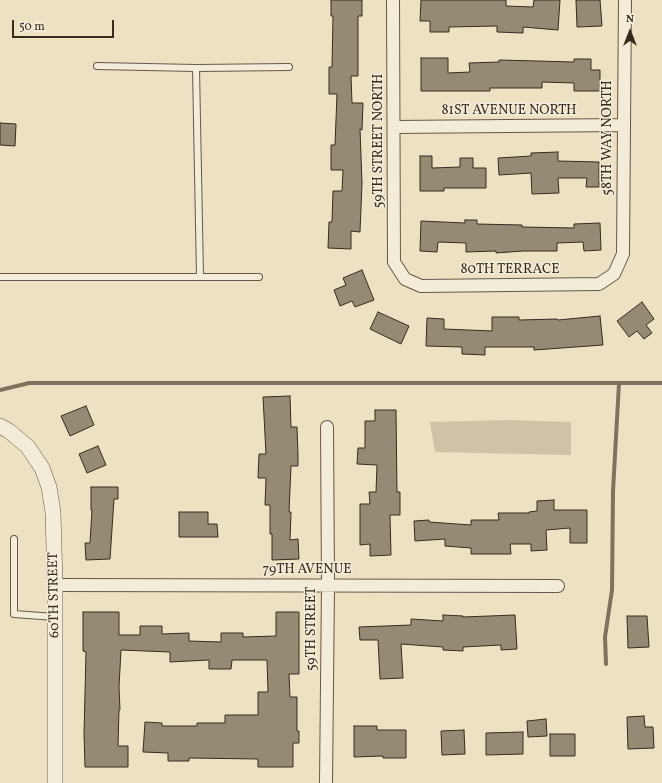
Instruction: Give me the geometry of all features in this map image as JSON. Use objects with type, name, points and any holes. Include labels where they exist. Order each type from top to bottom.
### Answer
[{"type":"street","name":"59TH STREET NORTH","points":[[393,0],[394,262],[404,279]]},
{"type":"street","name":"58TH WAY NORTH","points":[[614,274],[623,254],[625,0]]},
{"type":"street","name":"81ST AVENUE NORTH","points":[[394,127],[623,125]]},
{"type":"street","name":"80TH TERRACE","points":[[404,279],[421,286],[599,284],[614,274]]},
{"type":"street","name":"60TH STREET","points":[[0,426],[9,431],[28,447],[42,468],[49,488],[53,512],[55,585],[55,783]]},
{"type":"street","name":"59TH STREET","points":[[326,783],[328,585],[327,427]]},
{"type":"street","name":"79TH AVENUE","points":[[55,585],[558,586]]},
{"type":"lane","points":[[97,66],[196,68],[289,67]]},
{"type":"lane","points":[[196,68],[200,277]]},
{"type":"lane","points":[[0,277],[259,277]]},
{"type":"lane","points":[[14,539],[14,614],[55,617]]},
{"type":"shaded area","points":[[507,420],[571,422],[571,455],[435,452],[430,422]]},
{"type":"building","points":[[331,0],[362,0],[362,16],[358,16],[358,76],[351,76],[352,103],[363,103],[362,130],[360,129],[362,183],[360,232],[351,231],[351,249],[328,248],[329,222],[332,222],[333,191],[342,191],[343,170],[331,170],[331,145],[335,145],[337,94],[329,94],[329,67],[332,67],[333,16],[331,16]]},
{"type":"building","points":[[421,0],[506,0],[506,6],[533,7],[534,0],[560,0],[558,30],[523,27],[523,33],[497,32],[497,26],[449,27],[449,32],[430,32],[430,21],[420,21]]},
{"type":"building","points":[[576,0],[600,0],[602,26],[577,27]]},
{"type":"building","points":[[421,58],[448,58],[448,73],[470,72],[469,63],[499,62],[499,60],[574,62],[574,59],[591,59],[591,70],[600,70],[600,91],[574,91],[574,83],[542,82],[542,88],[490,88],[490,91],[421,91]]},
{"type":"building","points":[[0,123],[16,124],[15,146],[0,145]]},
{"type":"building","points":[[558,152],[558,161],[599,162],[599,187],[586,187],[587,178],[558,178],[559,193],[532,194],[531,173],[499,175],[498,158],[531,156],[531,153]]},
{"type":"building","points":[[420,156],[432,156],[432,168],[460,167],[460,158],[473,158],[473,168],[486,168],[486,188],[444,188],[444,191],[420,191]]},
{"type":"building","points":[[465,220],[477,220],[477,224],[522,225],[522,227],[574,228],[574,224],[600,223],[601,250],[584,251],[583,242],[557,243],[557,251],[496,253],[496,251],[466,252],[466,243],[438,242],[437,252],[420,251],[421,221],[465,223]]},
{"type":"building","points":[[362,270],[374,300],[355,307],[352,301],[340,306],[334,290],[346,285],[343,278]]},
{"type":"building","points":[[642,302],[654,319],[646,325],[652,333],[644,339],[637,331],[629,337],[617,321]]},
{"type":"building","points":[[378,312],[409,326],[401,344],[370,329]]},
{"type":"building","points":[[600,316],[603,345],[534,350],[534,347],[485,347],[485,355],[462,354],[462,347],[426,346],[427,318],[444,319],[444,329],[492,331],[492,317],[519,317],[519,320],[558,320]]},
{"type":"building","points":[[290,396],[291,427],[297,427],[298,466],[291,466],[289,512],[291,512],[290,540],[298,539],[299,559],[272,560],[270,505],[265,505],[266,478],[258,478],[259,454],[266,454],[263,397]]},
{"type":"building","points":[[86,406],[94,425],[70,436],[61,416]]},
{"type":"building","points":[[375,410],[396,410],[397,492],[400,492],[400,515],[390,515],[391,555],[370,556],[370,544],[360,545],[360,504],[370,504],[369,492],[376,492],[377,465],[357,464],[358,448],[365,448],[365,421],[375,421]]},
{"type":"building","points":[[98,446],[106,465],[87,473],[79,454]]},
{"type":"building","points":[[91,487],[118,487],[118,499],[114,499],[110,559],[86,560],[85,543],[90,543],[92,510]]},
{"type":"building","points":[[554,500],[554,510],[587,510],[587,543],[570,543],[570,528],[546,530],[547,550],[531,551],[531,544],[510,544],[511,554],[471,554],[471,548],[445,546],[445,539],[415,541],[414,521],[429,520],[429,522],[471,525],[471,520],[499,520],[498,513],[529,513],[537,511],[537,501]]},
{"type":"building","points":[[179,512],[208,512],[208,524],[217,524],[218,537],[179,537]]},
{"type":"building","points":[[83,612],[119,612],[119,635],[140,635],[140,626],[162,626],[162,634],[189,633],[189,641],[221,642],[221,633],[243,633],[243,637],[276,636],[276,612],[299,612],[299,674],[289,674],[290,697],[297,697],[297,731],[299,731],[299,743],[293,743],[293,767],[258,767],[258,759],[189,758],[189,761],[168,761],[168,753],[143,752],[145,722],[162,723],[162,726],[197,726],[197,723],[225,723],[225,715],[258,715],[258,692],[268,692],[267,660],[232,660],[231,669],[209,669],[209,660],[170,662],[170,652],[121,650],[118,746],[128,746],[128,767],[85,767],[84,734],[86,652],[83,651]]},
{"type":"building","points":[[443,615],[463,617],[515,615],[517,649],[501,650],[501,645],[463,647],[463,651],[443,650],[443,647],[401,644],[403,678],[380,679],[378,640],[360,640],[359,627],[411,625],[411,619],[443,621]]},
{"type":"building","points":[[627,616],[647,616],[649,647],[628,648]]},
{"type":"building","points":[[644,716],[645,727],[653,727],[654,748],[628,749],[627,717]]},
{"type":"building","points":[[546,719],[547,736],[528,737],[527,721]]},
{"type":"building","points":[[354,726],[377,726],[377,730],[406,730],[406,758],[383,758],[383,756],[354,757]]},
{"type":"building","points":[[464,730],[465,754],[442,755],[441,731]]},
{"type":"building","points":[[523,732],[523,754],[486,755],[486,733]]},
{"type":"building","points":[[550,734],[575,734],[575,756],[550,756]]},
{"type":"waterway","points":[[0,390],[29,383],[662,383]]},
{"type":"waterway","points":[[606,664],[605,637],[612,590],[613,491],[619,383]]}]
